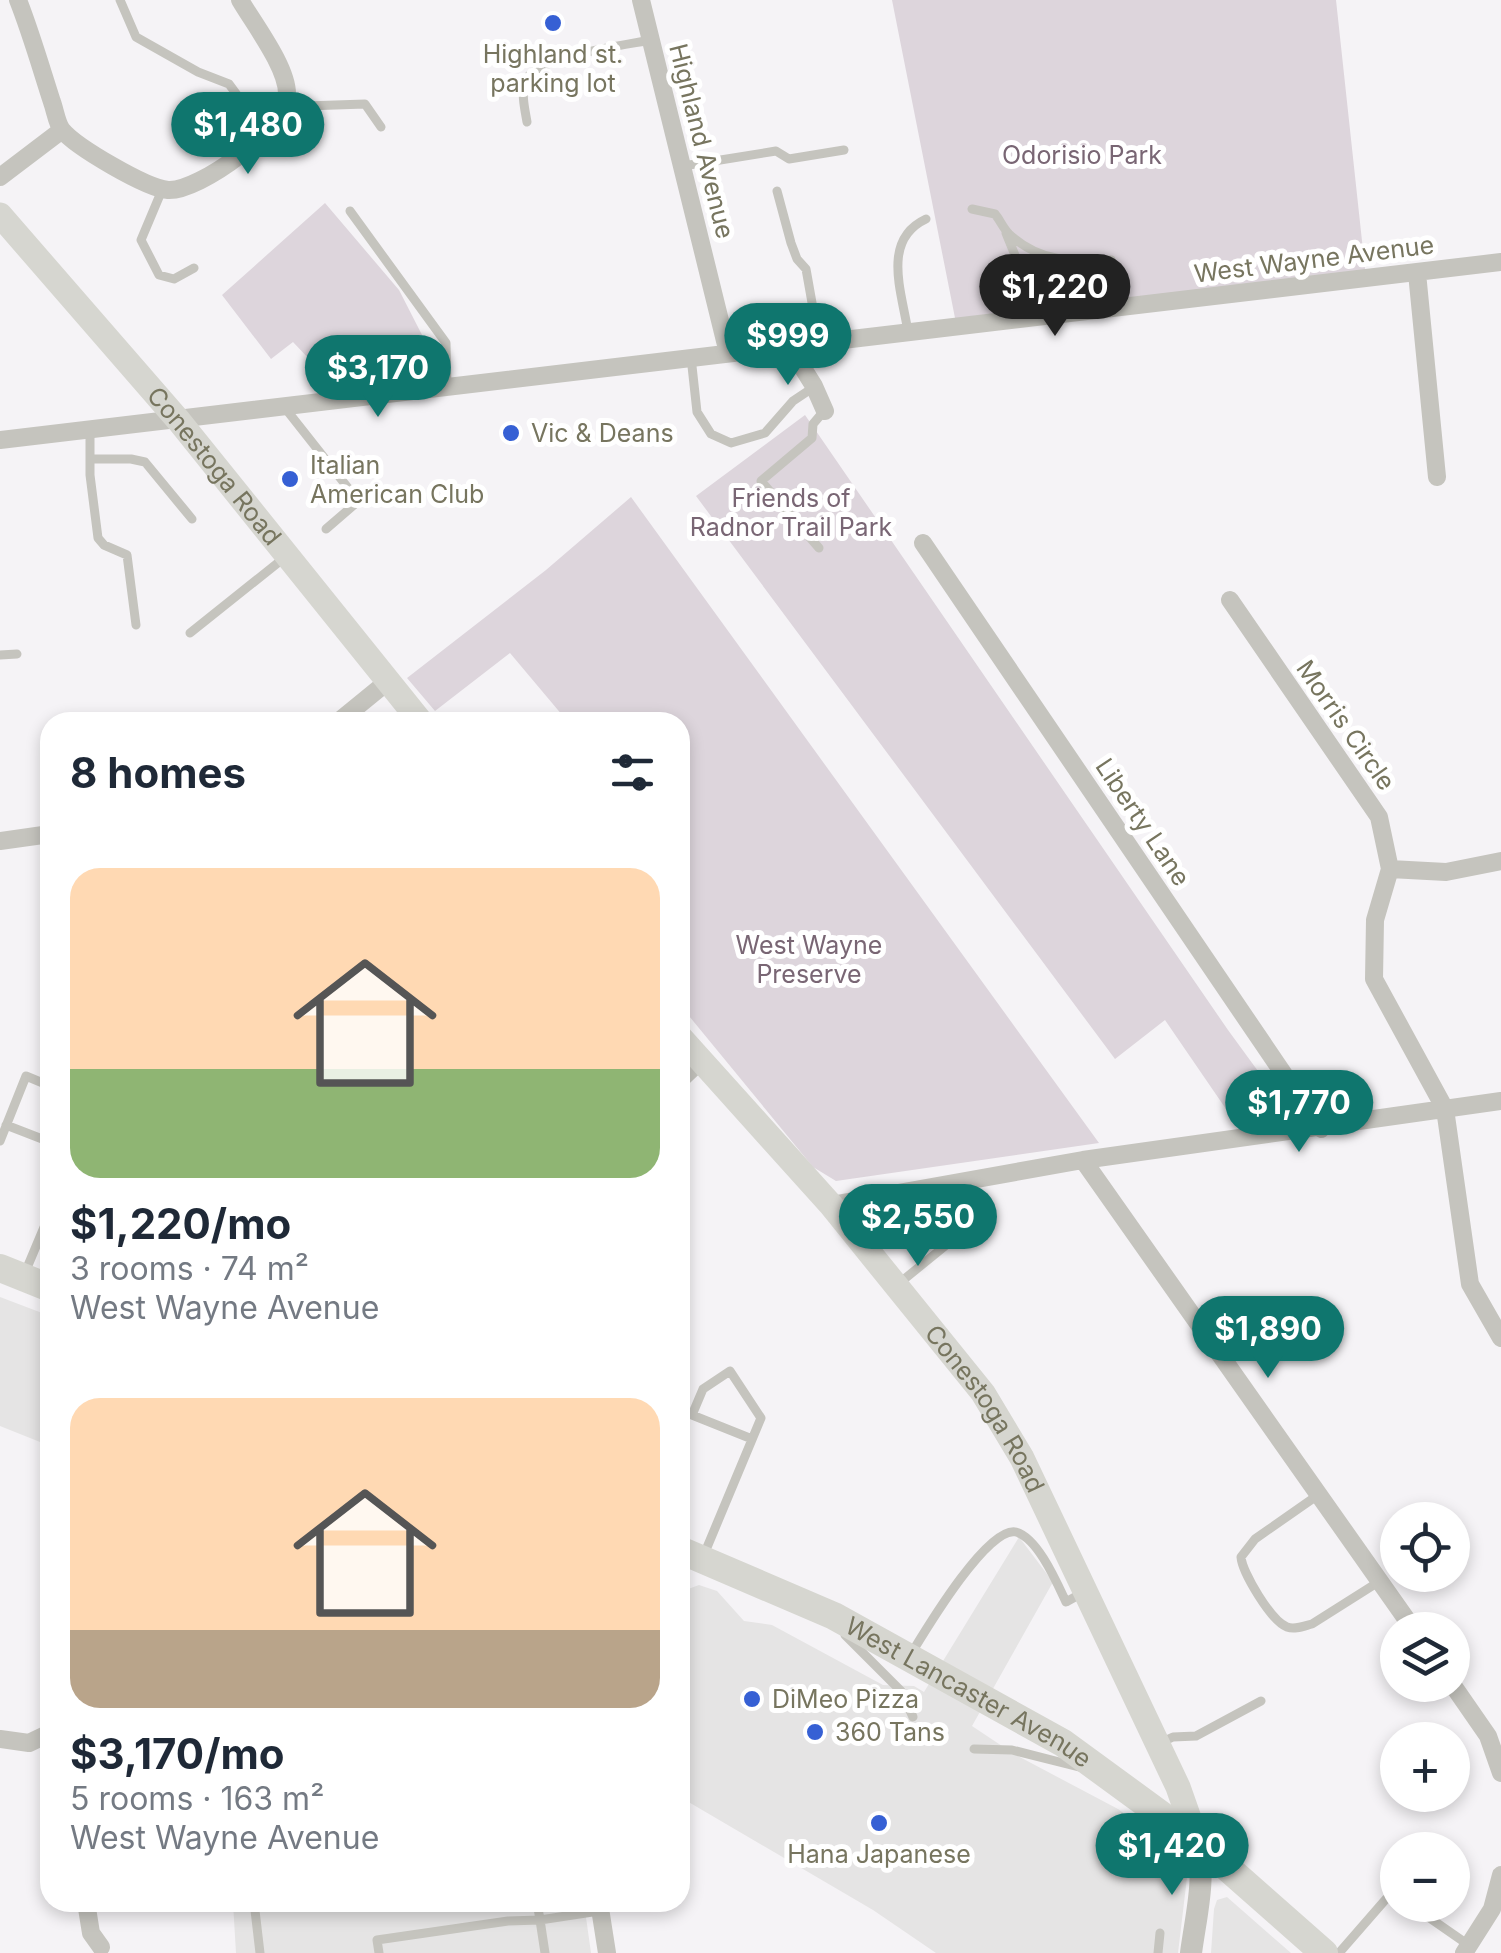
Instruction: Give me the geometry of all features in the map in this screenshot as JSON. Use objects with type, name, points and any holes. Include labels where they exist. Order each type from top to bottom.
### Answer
[{"type":"highway","points":[[12,1273],[40,1284]]},
{"type":"highway","name":"West Lancaster Avenue","points":[[691,1555],[818,1609],[1063,1744],[1197,1841],[1324,1953]]},
{"type":"main road","name":"Conestoga Road","points":[[0,215],[178,421],[413,712]]},
{"type":"main road","name":"Conestoga Road","points":[[690,1050],[831,1205],[983,1393],[1022,1458],[1060,1564],[1085,1592],[1158,1744],[1197,1841]]},
{"type":"street","points":[[18,0],[62,130],[130,178],[163,188],[191,187],[248,149],[284,110],[284,76],[240,0]]},
{"type":"street","name":"Highland Avenue","points":[[641,0],[728,353]]},
{"type":"street","points":[[0,177],[62,130]]},
{"type":"street","name":"West Wayne Avenue","points":[[0,438],[178,421],[1501,262]]},
{"type":"street","points":[[1417,273],[1437,477]]},
{"type":"street","points":[[789,346],[825,411]]},
{"type":"street","name":"Liberty Lane","points":[[924,543],[1321,1129]]},
{"type":"street","name":"Morris Circle","points":[[1230,600],[1379,816],[1390,868],[1375,920],[1374,979],[1445,1109]]},
{"type":"street","points":[[350,712],[388,682]]},
{"type":"street","points":[[0,841],[40,835]]},
{"type":"street","points":[[1390,868],[1446,872],[1501,861]]},
{"type":"street","points":[[690,1071],[700,1062]]},
{"type":"street","points":[[831,1205],[1082,1160],[1501,1101]]},
{"type":"street","points":[[1445,1109],[1470,1284],[1501,1338]]},
{"type":"street","points":[[1082,1160],[1380,1581]]},
{"type":"street","points":[[1464,1702],[1488,1736],[1501,1773]]},
{"type":"street","points":[[0,1739],[29,1743],[40,1737]]},
{"type":"street","points":[[1191,1953],[1202,1888],[1197,1841]]},
{"type":"street","points":[[1467,1949],[1500,1887]]},
{"type":"street","points":[[88,1912],[91,1933],[101,1947]]},
{"type":"street","points":[[600,1912],[606,1953]]},
{"type":"lane","points":[[120,0],[136,37],[198,72],[229,84],[265,133]]},
{"type":"lane","points":[[526,122],[524,84],[534,68],[651,40]]},
{"type":"lane","points":[[287,101],[306,106],[365,104],[381,127]]},
{"type":"lane","points":[[683,166],[776,151],[789,159],[844,150]]},
{"type":"lane","points":[[163,188],[142,246],[159,275],[174,278],[194,268]]},
{"type":"lane","points":[[778,191],[797,260],[806,268],[819,342]]},
{"type":"lane","points":[[972,210],[995,214],[1018,266],[1047,301],[1053,315]]},
{"type":"lane","points":[[350,211],[446,343],[447,388]]},
{"type":"lane","points":[[908,332],[898,246],[908,230],[926,219]]},
{"type":"lane","points":[[1005,230],[1046,257],[1065,261],[1110,260],[1116,308]]},
{"type":"lane","points":[[691,358],[697,412],[711,434],[731,443],[765,433],[814,386]]},
{"type":"lane","points":[[285,408],[356,498],[326,529]]},
{"type":"lane","points":[[819,548],[761,481],[812,438],[813,424],[825,411]]},
{"type":"lane","points":[[90,430],[90,476],[98,538],[104,545],[127,555],[136,626]]},
{"type":"lane","points":[[92,458],[145,462],[192,519]]},
{"type":"lane","points":[[190,632],[287,556]]},
{"type":"lane","points":[[0,655],[17,654]]},
{"type":"lane","points":[[0,1141],[26,1076],[40,1082]]},
{"type":"lane","points":[[6,1126],[40,1138]]},
{"type":"lane","points":[[896,1286],[956,1236],[963,1182]]},
{"type":"lane","points":[[12,1273],[40,1229]]},
{"type":"lane","points":[[691,1555],[752,1439],[762,1418],[730,1370],[702,1389],[692,1415],[752,1439]]},
{"type":"lane","points":[[1319,1494],[1254,1539],[1241,1556],[1242,1567],[1270,1612],[1286,1626],[1299,1628],[1312,1624],[1380,1581]]},
{"type":"lane","points":[[909,1656],[942,1606],[1005,1532],[1017,1532],[1060,1564]]},
{"type":"lane","points":[[818,1609],[901,1691],[912,1717]]},
{"type":"lane","points":[[1158,1744],[1173,1737],[1196,1736],[1261,1701]]},
{"type":"lane","points":[[974,1750],[1012,1750],[1104,1774]]},
{"type":"lane","points":[[1339,1953],[1380,1906]]},
{"type":"lane","points":[[255,1912],[260,1953]]},
{"type":"lane","points":[[539,1912],[545,1953]]},
{"type":"lane","points":[[380,1953],[377,1940],[540,1920],[574,1912]]},
{"type":"lane","points":[[1433,1922],[1467,1949]]},
{"type":"lane","points":[[1158,1953],[1160,1933]]},
{"type":"shaded area","points":[[0,1297],[40,1312],[40,1442],[0,1426]]},
{"type":"shaded area","points":[[1019,1537],[1053,1582],[972,1726],[1014,1754],[1118,1809],[1184,1858],[1188,1869],[1178,1953],[936,1953],[873,1910],[690,1803],[690,1588],[699,1585],[717,1591],[744,1621],[772,1625],[883,1685],[914,1686],[924,1692]]},
{"type":"shaded area","points":[[1227,1897],[1291,1953],[1211,1953],[1214,1909],[1217,1900]]},
{"type":"shaded area","points":[[234,1912],[585,1912],[591,1953],[236,1953]]},
{"type":"green space","name":"Odorisio Park","points":[[892,0],[1336,0],[1366,278],[957,328]]},
{"type":"green space","points":[[325,203],[399,290],[441,372],[329,380],[293,342],[271,359],[222,295]]},
{"type":"green space","name":"Friends of Radnor Trail Park","points":[[805,415],[1293,1119],[1239,1128],[1165,1020],[1115,1059],[696,496]]},
{"type":"green space","name":"West Wayne Preserve","points":[[631,497],[1099,1143],[836,1181],[813,1167],[690,1017],[690,712],[560,712],[510,653],[435,711],[407,678],[546,570]]},
{"type":"place","name":"Highland st. parking lot","points":[[553,23]]},
{"type":"place","name":"Vic & Deans","points":[[511,433]]},
{"type":"place","name":"Italian American Club","points":[[290,479]]},
{"type":"place","name":"DiMeo Pizza","points":[[752,1699]]},
{"type":"place","name":"360 Tans","points":[[815,1732]]},
{"type":"place","name":"Hana Japanese","points":[[879,1823]]}]
